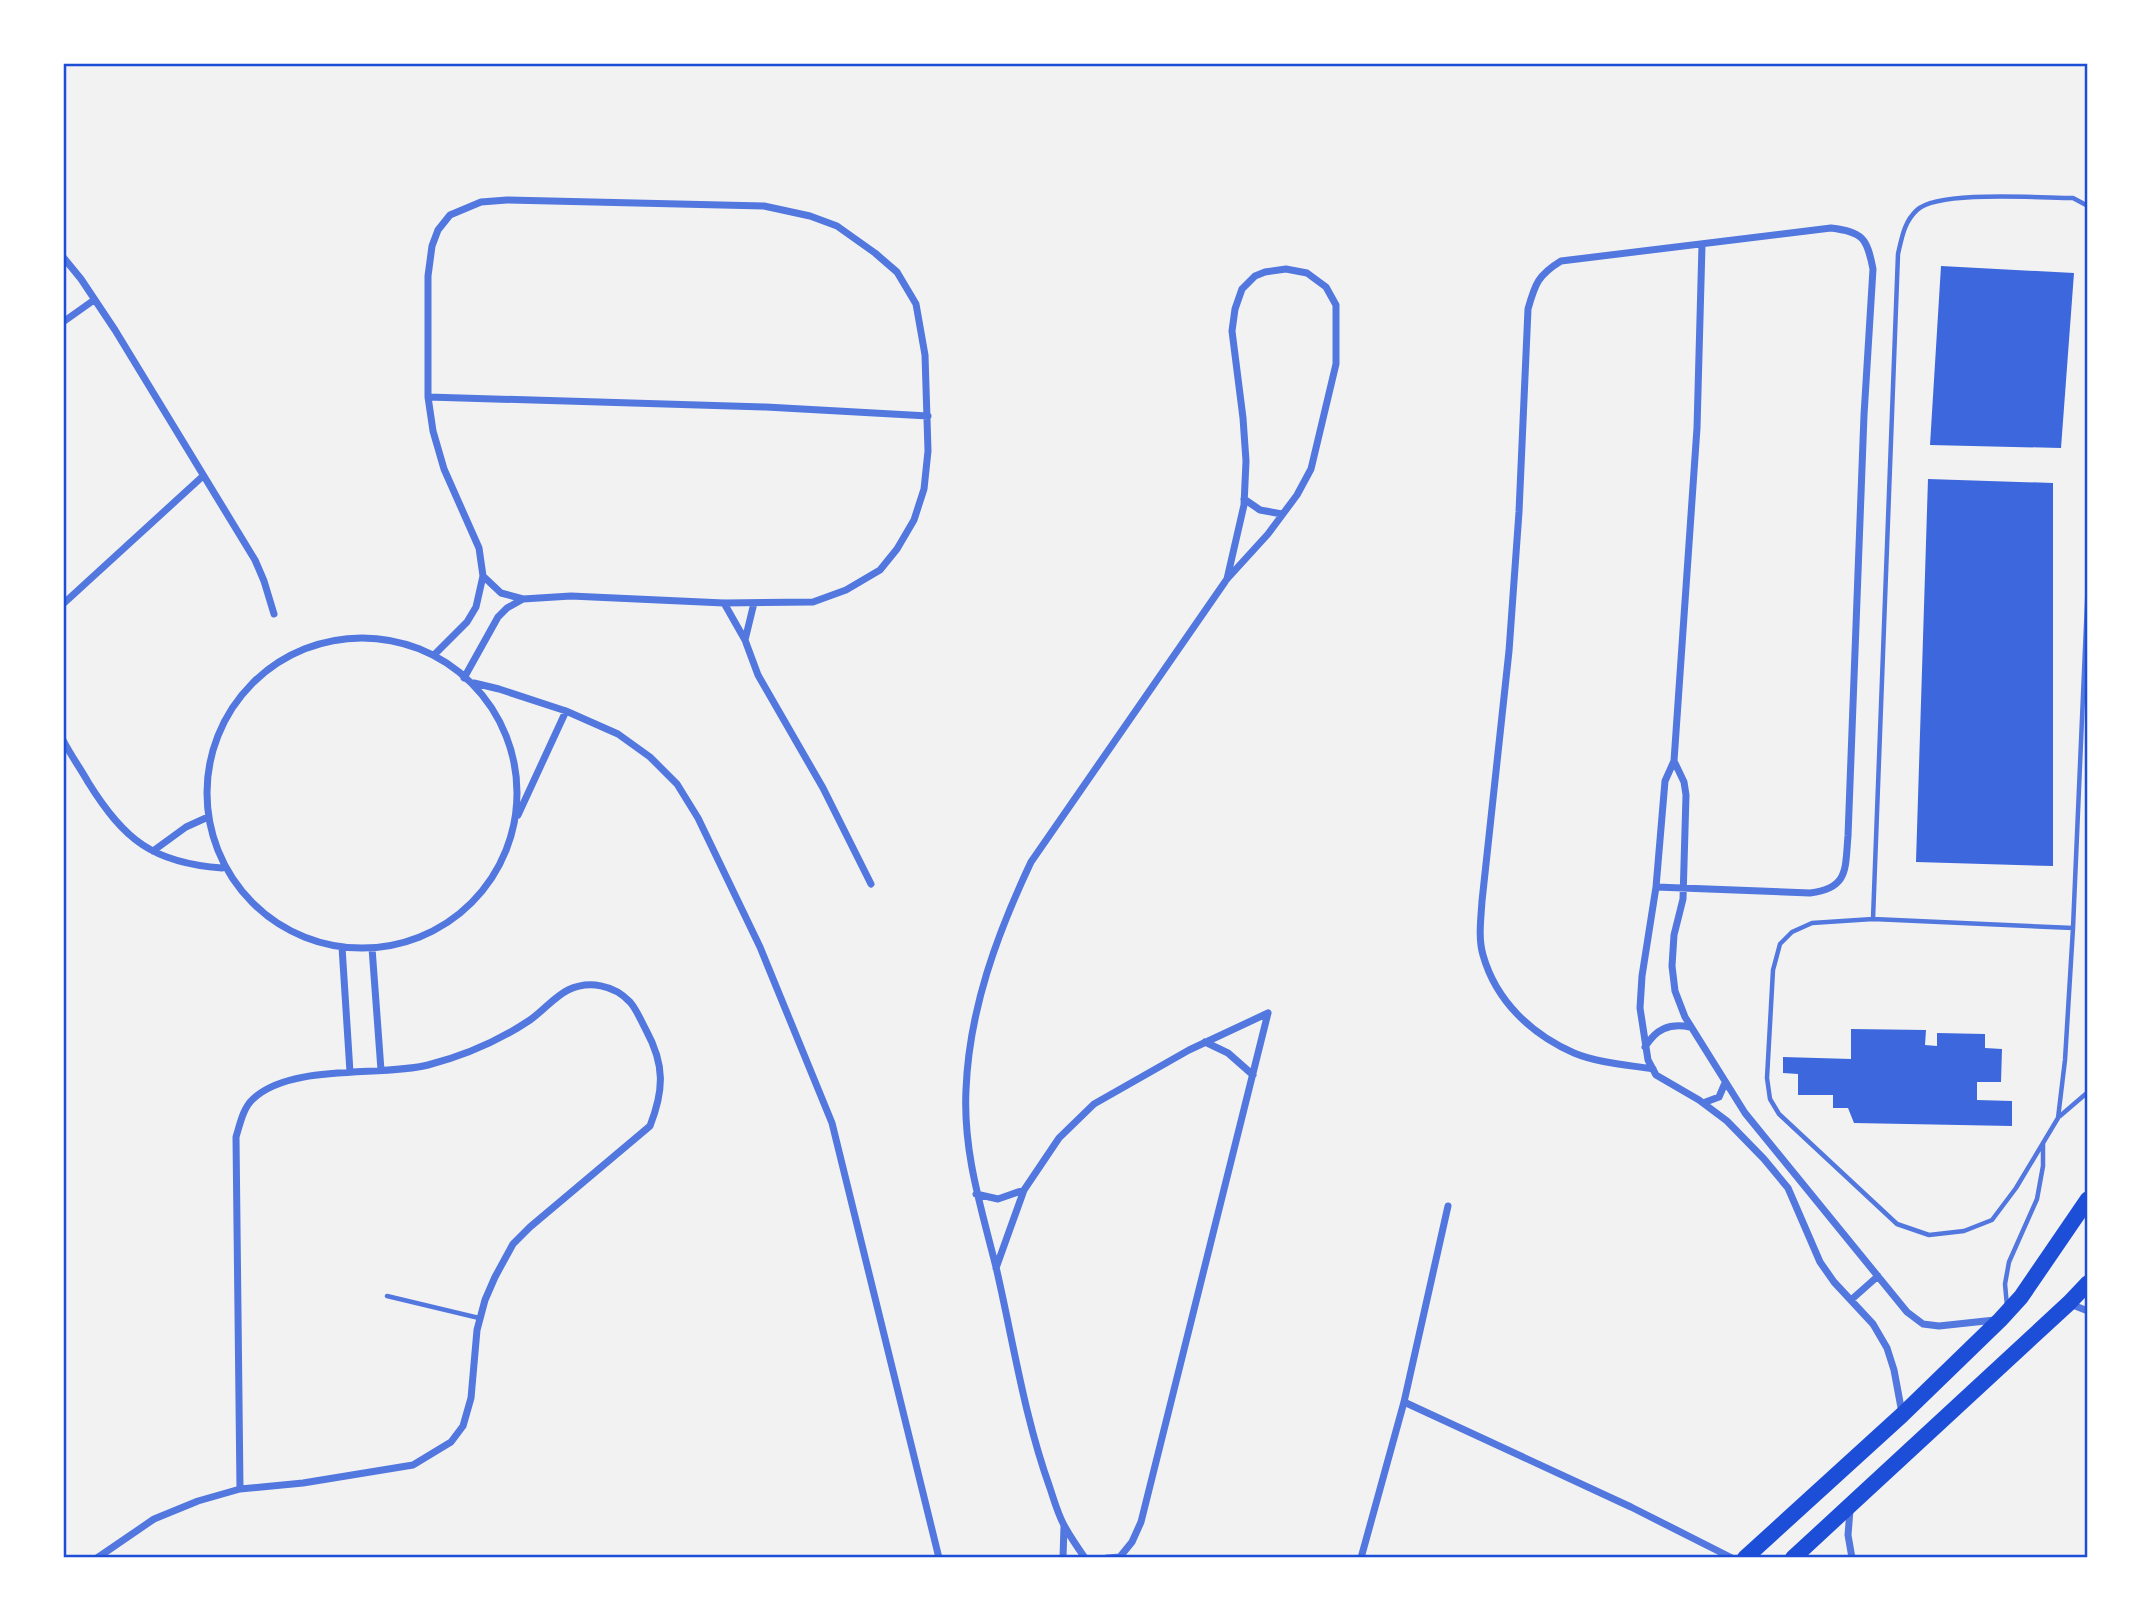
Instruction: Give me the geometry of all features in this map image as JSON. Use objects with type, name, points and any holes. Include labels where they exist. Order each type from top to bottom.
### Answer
[{"type":"highway","points":[[1745,1558],[1902,1415],[2004,1315],[2021,1297],[2088,1199]]},
{"type":"highway","points":[[1793,1558],[2088,1283]]},
{"type":"street","points":[[434,655],[467,622],[476,607],[483,576],[479,548],[444,469],[433,431],[428,397],[428,276],[432,246],[438,230],[450,215],[481,202],[507,200],[764,206],[810,216],[837,226],[897,272],[916,304],[922,329],[928,451],[924,489],[914,520],[897,549],[880,570],[846,590],[813,601],[754,603],[570,596],[523,599],[501,593],[483,576]]},
{"type":"street","points":[[1653,1069],[1576,1054],[1533,1031],[1517,1016],[1497,989],[1482,954],[1482,901],[1509,651],[1519,512],[1528,309],[1534,284],[1546,270],[1561,261],[1831,229],[1851,230],[1861,236],[1869,248],[1873,269],[1864,415],[1845,870],[1839,883],[1827,891],[1810,893],[1656,887]]},
{"type":"street","points":[[1702,245],[1697,428],[1674,761],[1665,781],[1656,887],[1641,986],[1640,1008],[1645,1047],[1656,1075],[1727,1121],[1788,1188],[1820,1262],[1873,1324],[1887,1348],[1902,1415]]},
{"type":"street","points":[[63,257],[81,279],[255,560],[274,614]]},
{"type":"street","points":[[1085,1558],[1064,1526],[1041,1462],[976,1194],[966,1134],[966,1089],[977,1010],[987,969],[1011,904],[1031,862],[1227,579],[1297,495],[1311,469],[1336,364],[1336,305],[1326,287],[1307,273],[1286,269],[1255,276],[1242,289],[1235,309],[1232,331],[1246,461],[1244,499],[1227,579]]},
{"type":"street","points":[[63,322],[94,300]]},
{"type":"street","points":[[428,397],[766,407],[928,416]]},
{"type":"street","points":[[63,604],[203,476]]},
{"type":"street","points":[[1244,499],[1259,510],[1282,514]]},
{"type":"street","points":[[464,678],[498,617],[523,599]]},
{"type":"street","points":[[724,603],[745,640],[758,675],[823,788],[871,884]]},
{"type":"street","points":[[745,640],[754,603]]},
{"type":"street","points":[[566,711],[516,817],[504,857],[482,893],[450,921],[413,940],[372,948],[342,947],[289,930],[250,901],[222,868],[208,817],[208,768],[223,722],[252,682],[292,653],[339,639],[388,639],[434,655],[474,683],[566,711],[618,734],[650,757],[677,784],[698,818],[760,947],[832,1124],[939,1558]]},
{"type":"street","points":[[474,683],[502,723],[517,769],[516,817]]},
{"type":"street","points":[[63,740],[120,828],[153,851],[176,861],[222,868]]},
{"type":"street","points":[[1674,761],[1684,782],[1686,794],[1682,905],[1674,935],[1672,967],[1675,992],[1690,1027],[1752,1122],[1907,1312],[1923,1324],[1957,1325],[2004,1315]]},
{"type":"street","points":[[153,851],[186,827],[208,817]]},
{"type":"street","points":[[342,947],[350,1072]]},
{"type":"street","points":[[372,948],[381,1070]]},
{"type":"street","points":[[97,1558],[154,1519],[198,1501],[240,1489],[303,1483],[413,1465],[451,1442],[463,1426],[471,1398],[480,1318],[495,1277],[513,1244],[569,1192],[650,1126],[659,1103],[662,1083],[659,1059],[652,1040],[631,1003],[613,988],[584,985],[566,991],[530,1020],[466,1053],[426,1066],[299,1079],[271,1087],[253,1099],[244,1112],[236,1137],[240,1489]]},
{"type":"street","points":[[996,1269],[1024,1190],[1059,1138],[1094,1104],[1205,1042],[1268,1013],[1141,1522],[1132,1542],[1119,1558],[1107,1558]]},
{"type":"street","points":[[1645,1047],[1659,1030],[1679,1025],[1690,1027]]},
{"type":"street","points":[[1205,1042],[1228,1053],[1252,1075]]},
{"type":"street","points":[[1703,1103],[1719,1097],[1725,1083]]},
{"type":"street","points":[[976,1194],[998,1199],[1024,1190]]},
{"type":"street","points":[[1362,1558],[1404,1402],[1448,1206]]},
{"type":"street","points":[[1851,1300],[1878,1276]]},
{"type":"street","points":[[2069,1303],[2088,1311]]},
{"type":"street","points":[[1404,1402],[1619,1501],[1732,1558]]},
{"type":"street","points":[[1850,1505],[1848,1535],[1852,1558]]},
{"type":"street","points":[[1063,1558],[1064,1526]]},
{"type":"lane","points":[[1873,919],[1898,254],[1905,223],[1919,208],[1944,198],[2073,198],[2088,206]]},
{"type":"lane","points":[[2058,1118],[2065,1060],[2073,928],[2088,579]]},
{"type":"lane","points":[[2073,928],[1873,919],[1812,923],[1792,932],[1780,944],[1773,970],[1767,1078],[1770,1099],[1779,1114],[1898,1224],[1929,1235],[1964,1231],[1992,1220],[2016,1188],[2058,1118],[2088,1092]]},
{"type":"lane","points":[[2004,1315],[2009,1262],[2037,1199],[2043,1166],[2043,1142]]},
{"type":"lane","points":[[387,1296],[480,1318]]},
{"type":"lane","points":[[1532,1558],[1545,1558]]},
{"type":"building","points":[[1941,266],[2074,273],[2061,448],[1930,445]]},
{"type":"building","points":[[1928,479],[2053,483],[2053,866],[1916,862]]},
{"type":"building","points":[[1851,1029],[1926,1030],[1925,1045],[1937,1046],[1937,1033],[1985,1034],[1985,1048],[2002,1049],[2001,1082],[1977,1082],[1977,1100],[2012,1101],[2012,1126],[1854,1123],[1848,1108],[1833,1108],[1833,1095],[1798,1095],[1798,1074],[1783,1073],[1783,1057],[1851,1059]]}]
